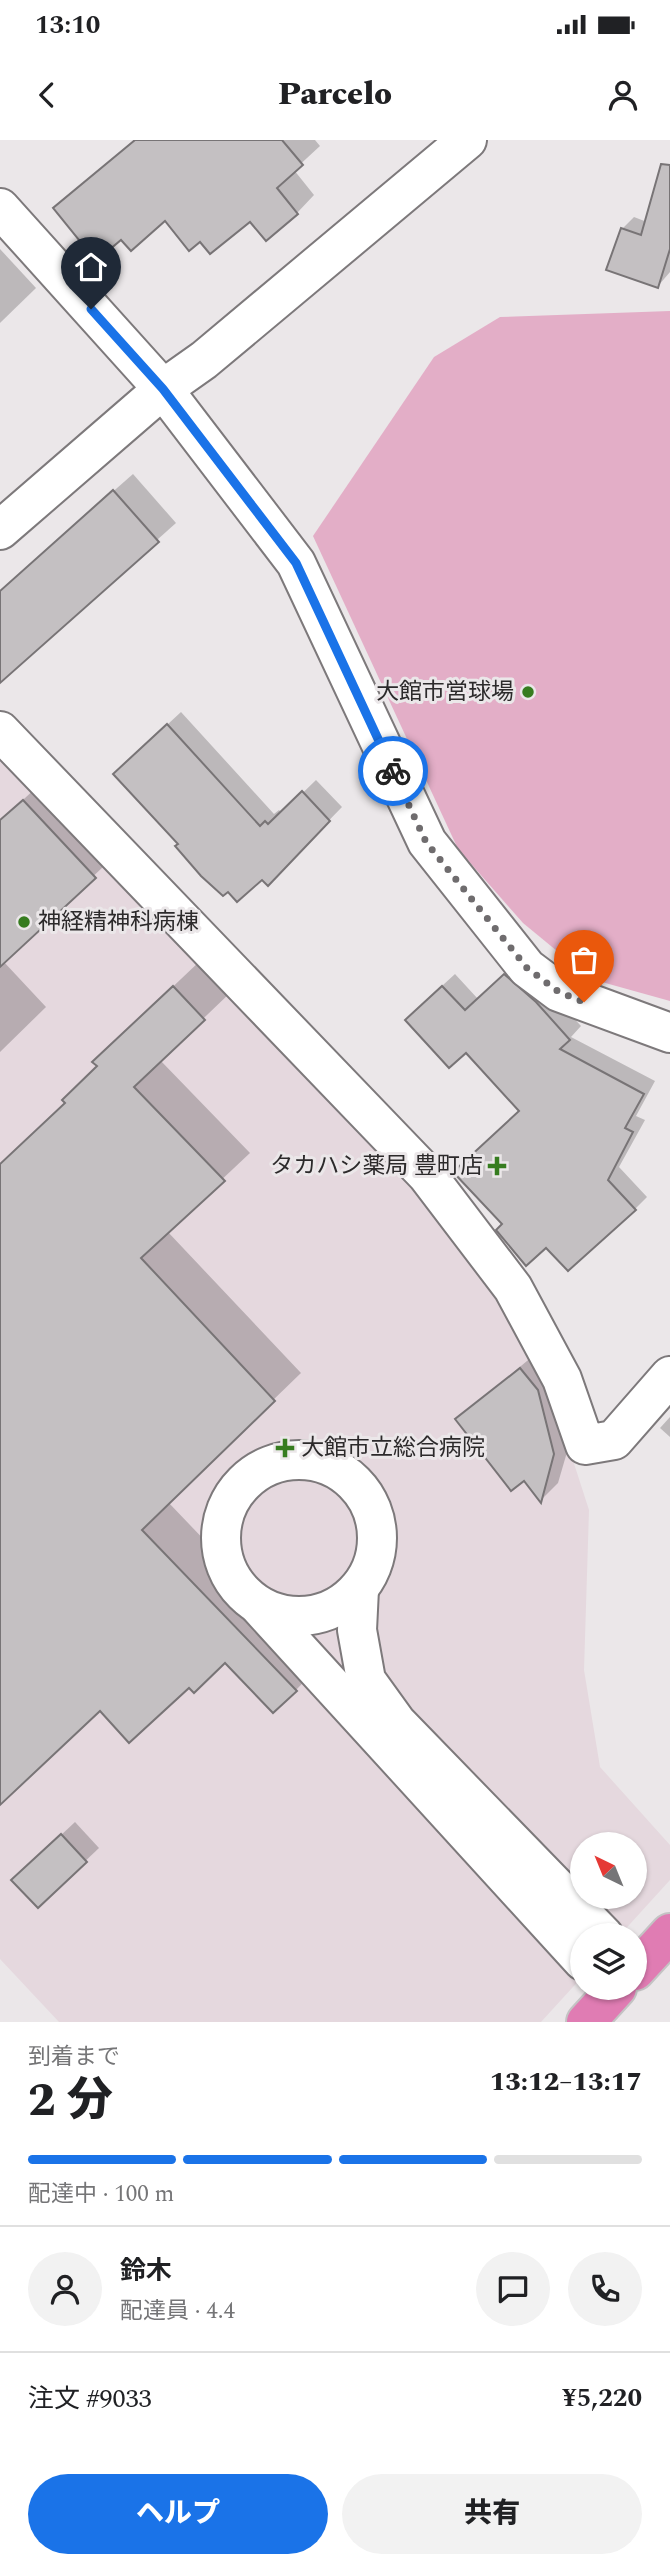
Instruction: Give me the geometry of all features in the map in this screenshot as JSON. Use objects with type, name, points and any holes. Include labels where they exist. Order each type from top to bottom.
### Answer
[{"type":"highway","points":[[647,1956],[670,1933]]},
{"type":"highway","points":[[586,2022],[605,2000]]},
{"type":"street","points":[[0,530],[163,389],[204,360],[467,140]]},
{"type":"street","points":[[0,208],[163,389],[296,563],[426,842],[527,968],[559,992],[670,1033]]},
{"type":"street","points":[[0,731],[427,1175],[513,1288],[562,1380],[585,1445],[614,1440],[670,1376]]},
{"type":"street","points":[[259,1606],[285,1616],[312,1616],[338,1607],[359,1590],[373,1566],[378,1539],[374,1513],[361,1489],[340,1471],[315,1461],[290,1460],[267,1467],[247,1481],[231,1499],[223,1522],[221,1546],[227,1570],[241,1591],[259,1606],[570,1947]]},
{"type":"street","points":[[359,1590],[357,1630],[366,1680],[397,1723],[591,1923]]},
{"type":"shaded area","name":"大館市営球場","points":[[670,311],[670,1001],[591,979],[523,923],[458,849],[313,536],[434,357],[500,317]]},
{"type":"shaded area","name":"大館市立総合病院","points":[[0,761],[460,1227],[549,1386],[589,1510],[584,1670],[600,1767],[670,1845],[670,1880],[648,1904],[648,1832],[570,1832],[570,1909],[644,1909],[631,1923],[570,1923],[570,1990],[541,2022],[59,2022],[0,1959]]},
{"type":"building","points":[[135,140],[282,140],[303,165],[277,188],[298,214],[266,241],[250,222],[210,254],[200,242],[189,251],[165,221],[131,251],[121,240],[96,261],[53,208]]},
{"type":"building","points":[[661,164],[670,165],[670,249],[658,288],[606,270],[621,228],[641,235]]},
{"type":"building","points":[[113,490],[159,542],[0,683],[0,591]]},
{"type":"building","points":[[167,724],[260,826],[265,821],[268,824],[302,791],[330,821],[268,886],[262,880],[237,902],[228,892],[223,896],[201,876],[175,846],[178,844],[113,774]]},
{"type":"building","name":"神経精神科病棟","points":[[23,800],[96,878],[0,967],[0,820]]},
{"type":"building","points":[[504,974],[536,1002],[570,1040],[560,1049],[644,1094],[625,1128],[633,1132],[608,1180],[636,1210],[568,1271],[546,1248],[526,1266],[496,1230],[502,1224],[453,1172],[519,1111],[466,1053],[449,1068],[405,1020],[442,986],[465,1010]]},
{"type":"building","name":"大館市立総合病院","points":[[173,986],[205,1020],[134,1087],[225,1181],[141,1258],[275,1401],[142,1530],[297,1691],[273,1713],[225,1663],[194,1693],[189,1688],[129,1743],[100,1711],[0,1805],[0,1164],[65,1103],[62,1100],[97,1066],[92,1062]]},
{"type":"building","points":[[520,1368],[538,1390],[554,1454],[541,1503],[524,1481],[511,1491],[455,1419]]},
{"type":"building","points":[[61,1834],[87,1862],[38,1908],[11,1880]]},
{"type":"way so far","points":[[393,771],[426,842],[527,968],[559,992],[584,1002]]},
{"type":"place","name":"大館市営球場","points":[[528,692]]},
{"type":"place","name":"神経精神科病棟","points":[[24,922]]},
{"type":"place","name":"タカハシ薬局 豊町店","points":[[497,1166]]},
{"type":"place","name":"大館市立総合病院","points":[[285,1448]]},
{"type":"route","points":[[91,309],[163,389],[296,563],[393,771]]}]
